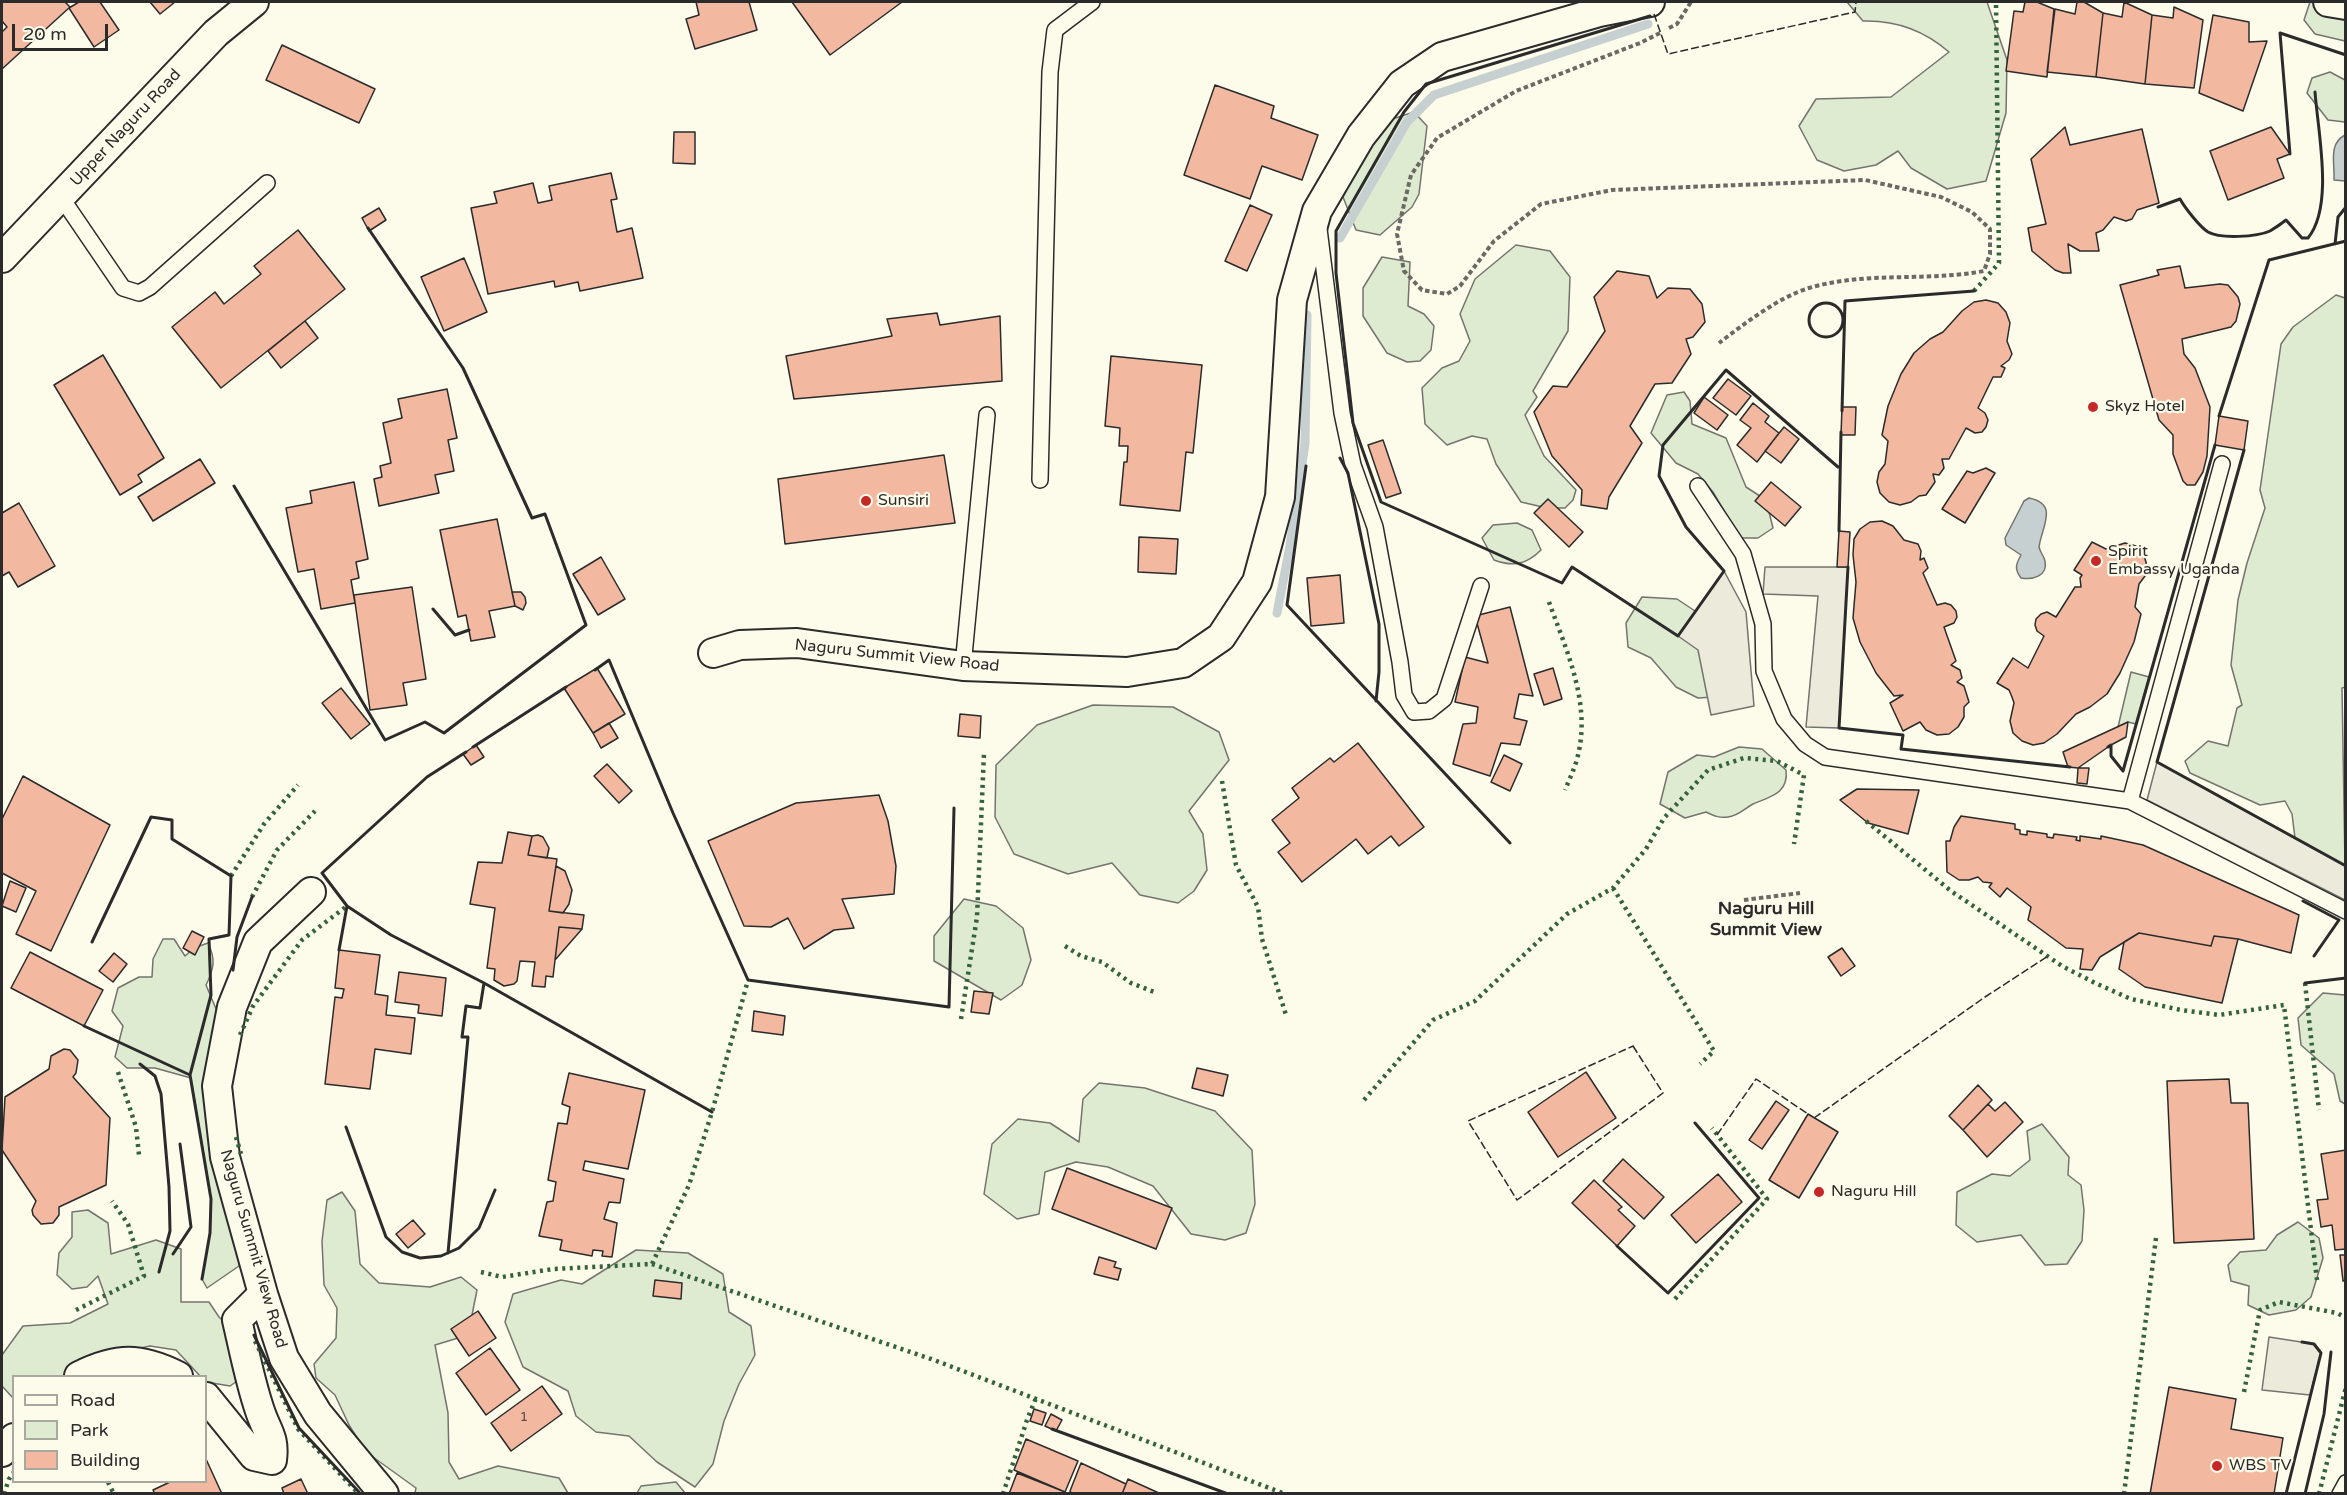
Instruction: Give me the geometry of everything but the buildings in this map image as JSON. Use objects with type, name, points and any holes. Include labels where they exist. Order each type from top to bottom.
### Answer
[{"type":"street","name":"Upper Naguru Road","points":[[2,258],[216,33],[254,2]]},
{"type":"street","name":"Naguru Summit View Road","points":[[712,653],[740,645],[797,643],[963,666],[1127,672],[1183,663],[1221,637],[1257,582],[1280,497],[1292,300],[1317,211],[1361,136],[1402,84],[1442,57],[1599,12],[1650,2]]},
{"type":"street","points":[[2328,2],[2346,5]]},
{"type":"street","name":"Naguru Summit View Road","points":[[311,892],[258,942],[232,1007],[217,1086],[225,1157],[263,1294],[284,1358],[318,1414],[384,1494]]},
{"type":"street","points":[[207,1398],[254,1456],[272,1460],[274,1444],[261,1412],[245,1358],[237,1320],[263,1294]]},
{"type":"street","points":[[83,1375],[100,1366],[129,1361],[157,1365],[174,1375]]},
{"type":"street","points":[[2,1452],[12,1440]]},
{"type":"lane","points":[[1040,480],[1050,72],[1056,30],[1092,2]]},
{"type":"lane","points":[[61,197],[123,288],[139,293],[150,287],[267,183]]},
{"type":"lane","points":[[1317,211],[1342,413],[1353,465],[1375,527],[1404,695],[1414,712],[1429,711],[1444,699],[1481,586]]},
{"type":"lane","points":[[963,666],[987,415]]},
{"type":"lane","points":[[2130,801],[2222,464]]},
{"type":"lane","points":[[1698,486],[1743,554],[1763,624],[1764,671],[1784,719],[1805,744],[1825,757],[2130,801],[2346,911]]},
{"type":"lane","points":[[2340,1494],[2346,1483]]},
{"type":"path","points":[[1690,2],[1677,24],[1640,43],[1516,91],[1437,138],[1411,175],[1397,234],[1404,271],[1422,290],[1447,294],[1461,286],[1494,240],[1541,204],[1611,190],[1865,180],[1941,197],[1972,212],[1990,229],[1990,254],[1984,271],[1956,276],[1856,279],[1808,288],[1754,316],[1719,343]]},
{"type":"path","points":[[1744,900],[1800,893]]},
{"type":"green space","points":[[1847,2],[1987,2],[2007,60],[2006,113],[1986,181],[1947,189],[1911,168],[1898,151],[1876,165],[1844,171],[1817,160],[1799,126],[1816,99],[1891,97],[1949,52],[1930,38],[1910,28],[1887,22],[1863,21]]},
{"type":"green space","points":[[2310,2],[2345,2],[2345,41],[2315,34],[2304,20]]},
{"type":"green space","points":[[2330,72],[2345,80],[2345,122],[2328,120],[2307,93],[2312,78]]},
{"type":"green space","points":[[1414,112],[1427,126],[1419,194],[1412,207],[1380,235],[1356,230],[1343,197],[1363,156],[1389,120]]},
{"type":"green space","points":[[1516,245],[1550,251],[1570,277],[1568,331],[1533,391],[1537,397],[1525,415],[1544,456],[1576,490],[1573,500],[1565,508],[1547,508],[1521,502],[1496,464],[1487,439],[1472,436],[1447,445],[1425,424],[1422,388],[1442,368],[1459,361],[1470,341],[1460,314],[1475,279]]},
{"type":"green space","points":[[1382,257],[1410,262],[1408,306],[1424,314],[1434,326],[1431,350],[1420,361],[1407,362],[1387,353],[1363,316],[1363,288]]},
{"type":"green space","points":[[2336,295],[2345,298],[2346,687],[2342,688],[2345,866],[2295,838],[2292,814],[2285,801],[2260,805],[2190,773],[2185,761],[2208,741],[2228,746],[2237,708],[2242,705],[2231,665],[2238,600],[2265,508],[2260,490],[2281,344],[2293,327]]},
{"type":"green space","points":[[1684,392],[1690,401],[1692,424],[1726,438],[1746,487],[1766,500],[1773,528],[1758,538],[1740,538],[1713,492],[1698,474],[1676,463],[1651,433],[1667,395]]},
{"type":"green space","points":[[1517,523],[1532,530],[1541,550],[1525,562],[1507,564],[1494,560],[1482,538],[1493,525]]},
{"type":"green space","points":[[1642,597],[1677,599],[1704,617],[1729,696],[1698,698],[1676,687],[1651,658],[1628,647],[1626,623]]},
{"type":"green space","points":[[2131,672],[2149,677],[2136,724],[2128,722],[2118,727]]},
{"type":"green space","points":[[1093,705],[1173,707],[1219,732],[1229,760],[1189,811],[1203,834],[1207,870],[1194,891],[1178,903],[1140,895],[1112,863],[1068,874],[1014,854],[995,817],[996,765],[1037,725]]},
{"type":"green space","points":[[1739,747],[1762,749],[1786,770],[1784,784],[1777,793],[1728,817],[1706,812],[1685,818],[1660,804],[1668,772],[1697,755],[1714,757]]},
{"type":"green space","points":[[964,899],[996,906],[1023,928],[1031,960],[1022,985],[1001,1000],[934,961],[934,936]]},
{"type":"green space","points":[[163,939],[174,939],[185,956],[194,948],[208,943],[213,959],[211,974],[206,985],[219,1016],[240,1259],[239,1266],[207,1288],[202,1279],[210,1233],[211,1199],[191,1078],[155,1068],[127,1068],[115,1057],[123,1026],[112,1011],[118,988],[139,977],[152,977],[153,959]]},
{"type":"green space","points":[[2323,993],[2345,995],[2345,1104],[2340,1101],[2334,1074],[2301,1045],[2298,1018]]},
{"type":"green space","points":[[1099,1083],[1145,1088],[1215,1111],[1252,1150],[1255,1204],[1246,1233],[1225,1240],[1191,1234],[1153,1186],[1108,1167],[1076,1162],[1045,1172],[1039,1214],[1017,1219],[984,1194],[992,1144],[1018,1119],[1050,1123],[1079,1142],[1083,1099]]},
{"type":"green space","points":[[2042,1124],[2069,1157],[2068,1175],[2081,1185],[2084,1210],[2082,1241],[2067,1264],[2045,1265],[2021,1235],[1977,1242],[1956,1225],[1957,1192],[1992,1174],[2010,1176],[2030,1160],[2027,1131]]},
{"type":"green space","points":[[342,1192],[355,1211],[360,1264],[379,1283],[430,1287],[461,1277],[477,1290],[468,1335],[435,1345],[448,1413],[449,1462],[459,1479],[498,1466],[559,1478],[568,1493],[415,1493],[416,1488],[366,1452],[349,1425],[335,1395],[316,1378],[314,1364],[336,1338],[337,1308],[324,1285],[322,1241],[327,1200]]},
{"type":"green space","points":[[88,1210],[108,1223],[111,1254],[156,1240],[181,1249],[181,1302],[209,1302],[219,1317],[252,1349],[256,1368],[230,1386],[207,1382],[207,1375],[199,1375],[176,1350],[150,1346],[102,1356],[103,1375],[12,1375],[12,1397],[2,1386],[2,1355],[23,1326],[70,1323],[108,1304],[98,1276],[87,1287],[72,1289],[57,1275],[59,1253],[72,1237],[72,1212]]},
{"type":"green space","points":[[2298,1222],[2319,1238],[2323,1258],[2311,1297],[2296,1310],[2269,1315],[2248,1305],[2249,1286],[2231,1281],[2228,1265],[2240,1252],[2266,1250],[2277,1235]]},
{"type":"green space","points":[[636,1250],[688,1253],[723,1274],[729,1312],[751,1326],[755,1355],[739,1384],[724,1421],[713,1464],[695,1487],[657,1462],[629,1436],[596,1432],[576,1416],[568,1391],[523,1367],[505,1322],[513,1294],[561,1280],[582,1284]]},
{"type":"green space","points":[[676,1482],[685,1493],[637,1493],[641,1486]]},
{"type":"shaded area","points":[[2345,135],[2345,181],[2334,180],[2334,149],[2336,143]]},
{"type":"shaded area","points":[[2029,498],[2044,505],[2046,511],[2039,547],[2045,566],[2039,576],[2021,578],[2017,564],[2021,555],[2006,545],[2005,538],[2024,501]]},
{"type":"shaded area","points":[[1765,567],[1848,567],[1839,728],[1806,727],[1818,596],[1763,594]]},
{"type":"shaded area","points":[[1724,571],[1746,612],[1754,706],[1711,715],[1698,650],[1678,636]]},
{"type":"shaded area","points":[[2157,762],[2345,866],[2345,900],[2147,800]]},
{"type":"shaded area","points":[[2269,1337],[2314,1344],[2321,1353],[2310,1395],[2262,1390]]},
{"type":"waterway","points":[[1340,238],[1407,122],[1434,95],[1648,24]]},
{"type":"waterway","points":[[1277,613],[1290,546],[1305,443],[1307,315]]},
{"type":"hedge","points":[[1974,291],[1999,263],[1996,2]]},
{"type":"hedge","points":[[1549,602],[1570,659],[1581,719],[1581,739],[1577,759],[1565,790]]},
{"type":"hedge","points":[[961,1019],[977,917],[984,753]]},
{"type":"hedge","points":[[1364,1100],[1433,1020],[1475,1001],[1567,914],[1613,888],[1646,849],[1664,818],[1708,770],[1744,758],[1777,761],[1804,775],[1794,844]]},
{"type":"hedge","points":[[1222,781],[1236,865],[1258,907],[1262,939],[1286,1015]]},
{"type":"hedge","points":[[231,876],[264,824],[298,785]]},
{"type":"hedge","points":[[252,897],[277,850],[315,811]]},
{"type":"hedge","points":[[1866,821],[1951,891],[2062,966],[2131,999],[2181,1010],[2219,1015],[2284,1005],[2317,1280]]},
{"type":"hedge","points":[[1613,888],[1714,1051],[1700,1064]]},
{"type":"hedge","points":[[240,1035],[253,1006],[302,940],[347,906]]},
{"type":"hedge","points":[[1065,946],[1081,956],[1102,962],[1131,983],[1157,993]]},
{"type":"hedge","points":[[481,1272],[502,1277],[553,1269],[652,1264],[689,1185],[712,1112],[748,980]]},
{"type":"hedge","points":[[2305,983],[2319,1110]]},
{"type":"hedge","points":[[118,1072],[136,1127],[139,1155]]},
{"type":"hedge","points":[[1675,1299],[1767,1199],[1712,1128]]},
{"type":"hedge","points":[[236,1137],[241,1154]]},
{"type":"hedge","points":[[76,1310],[144,1276],[128,1224],[112,1201]]},
{"type":"hedge","points":[[2124,1494],[2156,1238]]},
{"type":"hedge","points":[[652,1264],[934,1360],[1285,1494]]},
{"type":"hedge","points":[[2244,1392],[2260,1310],[2279,1302],[2337,1313],[2346,1318]]},
{"type":"hedge","points":[[255,1341],[298,1429],[358,1493]]},
{"type":"hedge","points":[[2319,1494],[2346,1387]]},
{"type":"hedge","points":[[1003,1494],[1036,1398]]},
{"type":"hedge","points":[[4,1494],[12,1475]]},
{"type":"hedge","points":[[108,1483],[114,1494]]},
{"type":"fence","points":[[1654,14],[1668,54],[1855,12],[1856,2]]},
{"type":"fence","points":[[1814,1118],[1985,997],[2048,956]]},
{"type":"fence","points":[[1633,1046],[1663,1093],[1517,1200],[1468,1121],[1633,1046]]},
{"type":"fence","points":[[1717,1135],[1756,1079],[1808,1114]]},
{"type":"wall","points":[[1650,16],[1426,84],[1404,112],[1336,231],[1336,273],[1353,423],[1381,502],[1562,583],[1572,567],[1678,636],[1724,571],[1686,527],[1659,476],[1663,445],[1726,370],[1838,467]]},
{"type":"wall","points":[[2290,154],[2280,33],[2346,55]]},
{"type":"wall","points":[[2158,207],[2180,199],[2201,226],[2214,234],[2257,235],[2270,231],[2286,220],[2302,238],[2308,238],[2316,224],[2322,189],[2321,148],[2315,92]]},
{"type":"wall","points":[[2335,244],[2338,217],[2346,207]]},
{"type":"wall","points":[[234,486],[385,740],[425,722],[444,733],[586,625],[545,514],[532,518],[463,368],[368,228]]},
{"type":"wall","points":[[2219,416],[2269,260],[2346,241]]},
{"type":"wall","points":[[1842,411],[1845,301],[1974,291]]},
{"type":"wall","points":[[1826,303],[1838,308],[1843,320],[1838,332],[1826,337],[1814,332],[1809,320],[1814,308],[1826,303]]},
{"type":"wall","points":[[1839,531],[1841,432]]},
{"type":"wall","points":[[2108,747],[2111,745],[2111,756],[2123,771],[2215,445]]},
{"type":"wall","points":[[2244,450],[2157,762],[2346,866]]},
{"type":"wall","points":[[1340,458],[1348,473],[1379,624],[1379,672],[1376,701]]},
{"type":"wall","points":[[1306,466],[1287,605],[1510,843]]},
{"type":"wall","points":[[1848,567],[1839,728],[1903,735],[1901,749],[2070,767]]},
{"type":"wall","points":[[433,609],[455,635],[469,630]]},
{"type":"wall","points":[[595,670],[609,660],[673,813],[748,980],[949,1007],[954,808]]},
{"type":"wall","points":[[473,747],[566,687]]},
{"type":"wall","points":[[347,906],[322,873],[427,777],[466,752]]},
{"type":"wall","points":[[92,942],[151,817],[172,820],[172,839],[231,876],[229,935],[209,939],[211,995],[190,1075],[211,1199],[210,1233],[202,1279]]},
{"type":"wall","points":[[233,970],[237,937],[252,897]]},
{"type":"wall","points":[[2303,901],[2339,920],[2314,956]]},
{"type":"wall","points":[[339,950],[347,906],[391,935],[484,983],[712,1112]]},
{"type":"wall","points":[[2305,983],[2346,978]]},
{"type":"wall","points":[[448,1253],[468,1037],[462,1037],[466,1006],[480,1008],[484,983]]},
{"type":"wall","points":[[84,1026],[190,1075]]},
{"type":"wall","points":[[140,1064],[155,1076],[161,1094],[169,1187],[170,1231],[159,1272]]},
{"type":"wall","points":[[1617,1246],[1668,1293],[1759,1198],[1695,1123]]},
{"type":"wall","points":[[346,1127],[386,1237],[402,1252],[420,1258],[441,1256],[459,1248],[479,1228],[495,1190]]},
{"type":"wall","points":[[173,1254],[191,1227],[180,1144]]},
{"type":"wall","points":[[254,1335],[299,1428],[359,1492]]},
{"type":"wall","points":[[2286,1494],[2321,1353],[2314,1344],[2302,1342]]},
{"type":"wall","points":[[2305,1494],[2324,1414],[2331,1352]]},
{"type":"wall","points":[[1052,1429],[1228,1494]]},
{"type":"place","name":"Skyz Hotel","points":[[2093,407]]},
{"type":"place","name":"Sunsiri","points":[[866,501]]},
{"type":"place","name":"Spirit Embassy Uganda","points":[[2096,561]]},
{"type":"place","name":"Naguru Hill","points":[[1819,1192]]},
{"type":"place","name":"WBS TV","points":[[2217,1466]]},
{"type":"district","name":"Naguru Hill Summit View","points":[[1766,919]]}]
